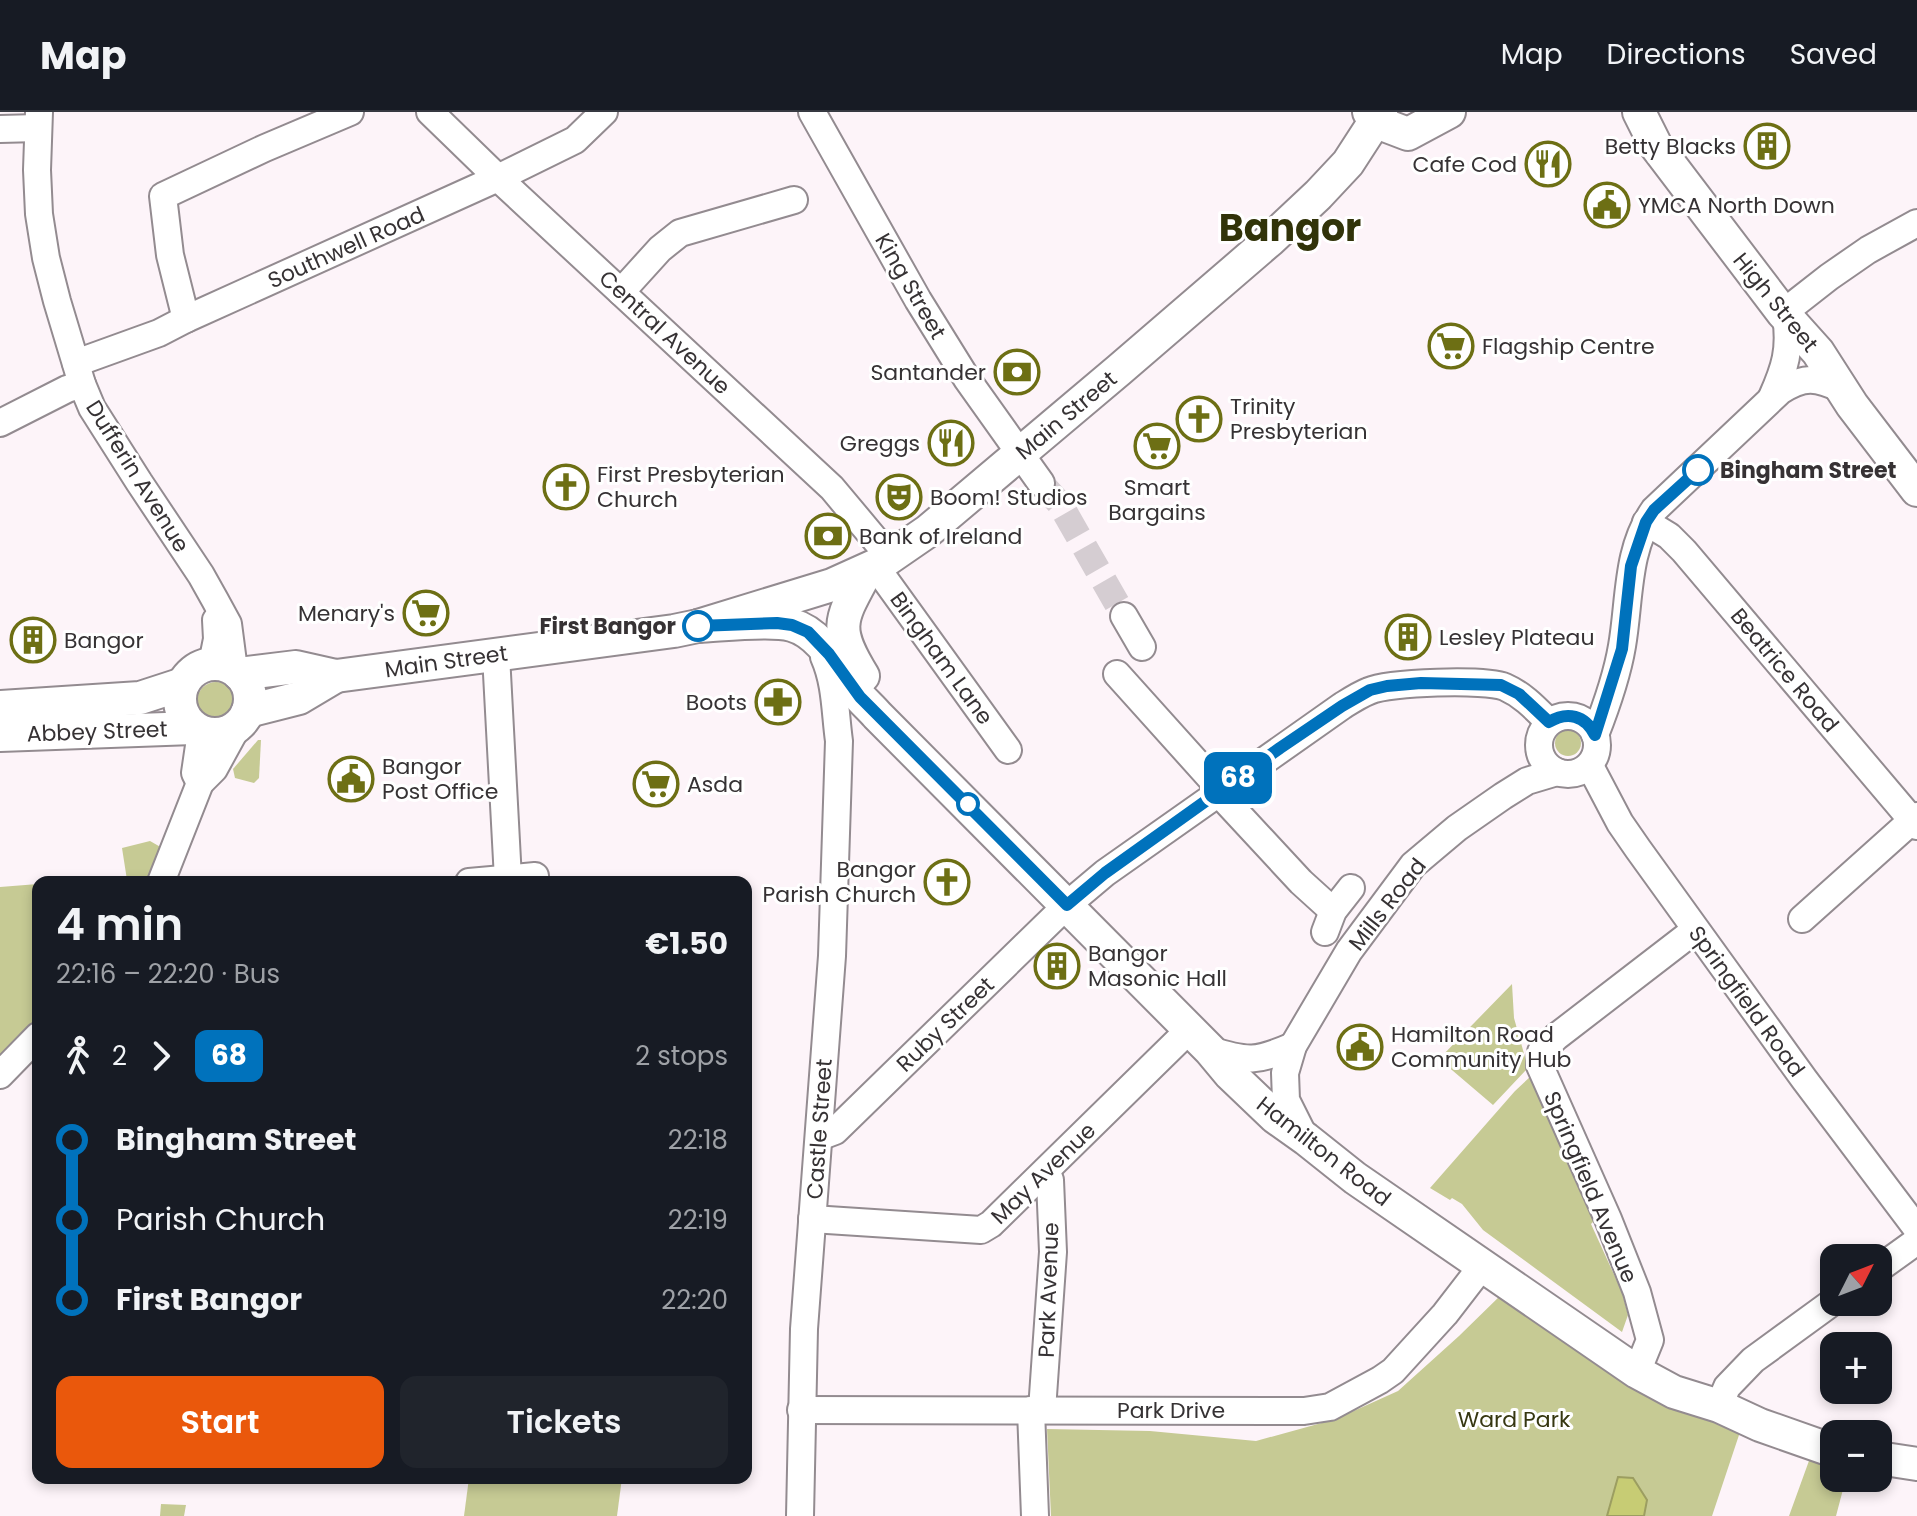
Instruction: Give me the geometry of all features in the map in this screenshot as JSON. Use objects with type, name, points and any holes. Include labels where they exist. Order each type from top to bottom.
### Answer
[{"type":"main road","points":[[1375,114],[1393,129],[1411,134],[1449,112]]},
{"type":"main road","name":"High Street","points":[[1639,112],[1656,146],[1784,315],[1818,352],[1852,405],[1917,490]]},
{"type":"main road","name":"Main Street","points":[[229,670],[296,667],[336,676],[674,631],[810,592],[875,567],[928,531],[1270,240],[1348,163],[1375,114]]},
{"type":"main road","name":"Hamilton Road","points":[[875,567],[845,610],[844,640],[888,724]]},
{"type":"main road","name":"Main Street","points":[[698,626],[777,623],[792,625],[808,632],[816,640]]},
{"type":"main road","name":"Hamilton Road","points":[[816,640],[860,697],[1275,1117],[1355,1178],[1637,1372],[1674,1392],[1719,1406],[1760,1425],[1820,1446]]},
{"type":"main road","points":[[195,670],[229,670],[246,682],[249,691],[242,719],[228,732],[218,735],[197,730],[186,721],[182,712],[179,702],[183,684],[195,670]]},
{"type":"main road","name":"Main Street","points":[[242,719],[299,698],[336,676]]},
{"type":"main road","name":"Abbey Street","points":[[0,707],[140,698],[183,684]]},
{"type":"main road","name":"Abbey Street","points":[[0,735],[197,730]]},
{"type":"main road","points":[[1892,1460],[1917,1464]]},
{"type":"street","points":[[186,319],[170,255],[163,196],[350,112]]},
{"type":"street","name":"Central Avenue","points":[[430,112],[832,488],[883,549],[875,567]]},
{"type":"street","name":"Southwell Road","points":[[0,423],[67,389],[79,373],[186,319],[575,140],[604,112]]},
{"type":"street","name":"King Street","points":[[812,112],[918,300],[967,379],[1041,483]]},
{"type":"street","points":[[0,129],[38,120]]},
{"type":"street","name":"Dufferin Avenue","points":[[38,120],[39,214],[46,258],[79,373],[92,408],[215,600],[217,639],[229,670]]},
{"type":"street","points":[[621,292],[660,249],[680,233],[794,200]]},
{"type":"street","points":[[1770,400],[1787,358],[1789,335],[1784,315],[1829,277],[1868,250],[1917,223]]},
{"type":"street","points":[[1595,735],[1622,649],[1631,566],[1646,522],[1654,510],[1780,391],[1802,379],[1826,382],[1841,389]]},
{"type":"street","name":"Beatrice Road","points":[[1646,522],[1669,536],[1684,551],[1915,821]]},
{"type":"street","name":"Bingham Lane","points":[[875,567],[1008,750]]},
{"type":"street","points":[[1124,616],[1142,647]]},
{"type":"street","name":"Castle Street","points":[[800,1516],[804,1329],[832,956],[839,741],[831,672],[816,640]]},
{"type":"street","points":[[496,655],[508,876]]},
{"type":"street","points":[[1117,674],[1301,882],[1329,921],[1351,888]]},
{"type":"street","points":[[1067,905],[1105,873],[1219,791],[1370,690],[1421,683],[1501,685],[1519,694],[1549,722]]},
{"type":"street","points":[[1566,715],[1575,716],[1591,726],[1597,750],[1590,766],[1566,774],[1549,767],[1539,752],[1539,736],[1549,722],[1566,715]]},
{"type":"street","points":[[164,876],[200,783],[214,769],[242,719]]},
{"type":"street","points":[[839,741],[859,720],[888,724]]},
{"type":"street","points":[[197,730],[195,773],[200,783]]},
{"type":"street","name":"Springfield Road","points":[[1590,766],[1620,823],[1695,930],[1917,1229]]},
{"type":"street","name":"Mills Road","points":[[1306,1139],[1286,1100],[1285,1073],[1293,1046],[1349,951],[1413,865],[1457,828],[1503,796],[1527,781],[1557,772]]},
{"type":"street","points":[[1802,919],[1915,821]]},
{"type":"street","name":"Ruby Street","points":[[819,1137],[835,1131],[1067,905]]},
{"type":"street","name":"Springfield Avenue","points":[[1637,1372],[1650,1340],[1637,1292],[1616,1237],[1544,1077],[1540,1066],[1541,1052],[1556,1037],[1695,930]]},
{"type":"street","points":[[1200,1039],[1237,1058],[1253,1060],[1293,1046]]},
{"type":"street","name":"May Avenue","points":[[812,1219],[981,1230],[1200,1039]]},
{"type":"street","points":[[0,1075],[32,1042]]},
{"type":"street","name":"Park Avenue","points":[[1035,1516],[1036,1410],[1053,1252],[1050,1180],[1046,1171]]},
{"type":"street","points":[[1892,1259],[1917,1241]]},
{"type":"street","name":"Park Drive","points":[[801,1410],[1304,1411],[1330,1407],[1393,1371],[1445,1314],[1482,1266]]},
{"type":"street","points":[[1719,1406],[1727,1387],[1753,1360],[1820,1311]]},
{"type":"green space","points":[[216,682],[229,688],[235,701],[229,714],[216,720],[203,714],[197,701],[203,688]]},
{"type":"green space","points":[[1568,730],[1577,734],[1581,743],[1577,752],[1568,756],[1559,752],[1555,743],[1559,734]]},
{"type":"green space","points":[[261,740],[259,778],[254,783],[235,778],[233,769]]},
{"type":"green space","points":[[150,841],[164,849],[153,876],[126,876],[122,848]]},
{"type":"green space","points":[[32,884],[32,1025],[0,1057],[0,887]]},
{"type":"green space","points":[[1512,984],[1514,1018],[1528,1068],[1493,1105],[1439,1059]]},
{"type":"green space","points":[[1532,1075],[1595,1220],[1591,1224],[1622,1292],[1628,1315],[1622,1332],[1483,1230],[1462,1204],[1430,1188]]},
{"type":"green space","name":"Ward Park","points":[[1503,1293],[1740,1432],[1712,1516],[1051,1516],[1047,1429],[1150,1431],[1256,1441],[1336,1419],[1398,1391]]},
{"type":"green space","points":[[1810,1458],[1820,1462],[1820,1492],[1842,1492],[1836,1516],[1789,1516]]},
{"type":"green space","points":[[468,1484],[621,1484],[617,1516],[464,1516]]},
{"type":"green space","points":[[161,1504],[186,1505],[184,1516],[160,1516]]},
{"type":"shaded area","points":[[1618,1477],[1633,1478],[1647,1500],[1644,1516],[1607,1516]]},
{"type":"tunnel","points":[[1041,483],[1060,504],[1124,616]]},
{"type":"bus line","name":"68","points":[[698,626],[777,623],[808,632],[877,715],[1067,905],[1105,873],[1280,748],[1370,690],[1421,683],[1501,685],[1519,694],[1549,722],[1557,717],[1575,716],[1591,726],[1595,735],[1622,649],[1631,566],[1646,522],[1654,510],[1698,470]]},
{"type":"place","name":"Betty Blacks","points":[[1767,146]]},
{"type":"place","name":"Cafe Cod","points":[[1548,164]]},
{"type":"place","name":"YMCA North Down","points":[[1607,205]]},
{"type":"place","name":"Flagship Centre","points":[[1451,346]]},
{"type":"place","name":"Santander","points":[[1017,372]]},
{"type":"place","name":"Trinity Presbyterian","points":[[1199,419]]},
{"type":"place","name":"Greggs","points":[[951,443]]},
{"type":"place","name":"Smart Bargains","points":[[1157,446]]},
{"type":"place","name":"Bingham Street","points":[[1698,470]]},
{"type":"place","name":"First Presbyterian Church","points":[[566,487]]},
{"type":"place","name":"Boom! Studios","points":[[899,497]]},
{"type":"place","name":"Bank of Ireland","points":[[828,536]]},
{"type":"place","name":"Menary's","points":[[426,613]]},
{"type":"place","name":"First Bangor","points":[[698,626]]},
{"type":"place","name":"Lesley Plateau","points":[[1408,637]]},
{"type":"place","name":"Bangor","points":[[33,640]]},
{"type":"place","name":"Boots","points":[[778,702]]},
{"type":"place","name":"Bangor Post Office","points":[[351,779]]},
{"type":"place","name":"Asda","points":[[656,784]]},
{"type":"place","name":"Bangor Parish Church","points":[[947,882]]},
{"type":"place","name":"Bangor Masonic Hall","points":[[1057,966]]},
{"type":"place","name":"Hamilton Road Community Hub","points":[[1360,1047]]},
{"type":"district","name":"Bangor","points":[[1290,228]]}]
